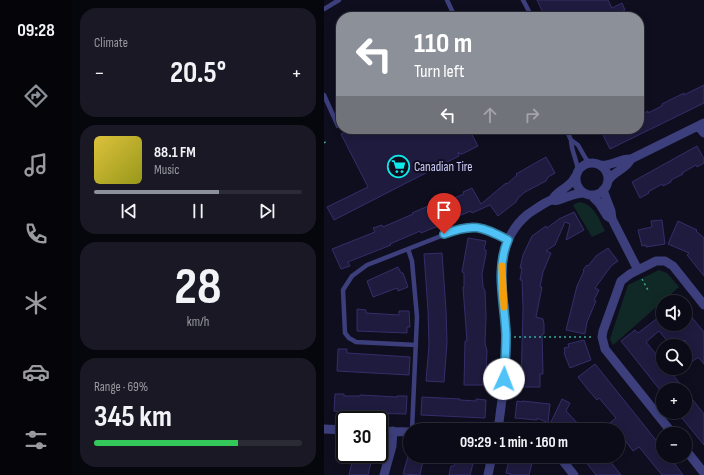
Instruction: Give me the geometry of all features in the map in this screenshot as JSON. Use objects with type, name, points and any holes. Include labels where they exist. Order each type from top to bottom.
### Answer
[{"type":"street","points":[[499,423],[504,379],[506,337],[501,268],[508,240],[514,230],[526,216],[552,200],[554,195],[570,185],[583,165],[591,163],[606,166],[622,159],[631,159],[701,124],[704,133]]},
{"type":"street","points":[[552,200],[557,201],[573,194],[598,194],[603,190],[614,173],[628,165],[631,159]]},
{"type":"street","points":[[600,165],[606,172],[608,182]]},
{"type":"street","points":[[577,174],[577,185],[599,203],[607,216],[612,220]]},
{"type":"street","points":[[603,190],[611,211],[612,220],[638,270]]},
{"type":"street","points":[[667,427],[605,349],[602,337],[603,331],[619,283],[626,276],[656,261],[668,262],[673,266],[704,305]]},
{"type":"street","points":[[324,429],[336,430]]},
{"type":"street","points":[[388,431],[403,432]]},
{"type":"street","points":[[384,475],[392,446],[393,431]]},
{"type":"street","points":[[692,458],[704,473]]},
{"type":"street","points":[[488,475],[491,463]]},
{"type":"street","points":[[565,463],[574,475]]},
{"type":"lane","points":[[324,9],[339,0]]},
{"type":"lane","points":[[447,0],[453,12]]},
{"type":"lane","points":[[523,0],[529,12]]},
{"type":"lane","points":[[324,95],[336,122]]},
{"type":"lane","points":[[569,134],[591,163]]},
{"type":"lane","points":[[572,140],[572,148],[577,161],[577,174]]},
{"type":"lane","points":[[416,345],[356,342],[349,338],[345,333],[343,290],[352,276],[367,265],[456,229],[468,226],[482,228],[508,240]]},
{"type":"lane","points":[[408,249],[412,261],[417,317],[412,423]]},
{"type":"path","points":[[642,279],[649,292]]},
{"type":"path","points":[[506,337],[602,337]]},
{"type":"green space","points":[[579,202],[584,203],[592,209],[605,231],[592,237],[573,205]]},
{"type":"green space","points":[[659,270],[667,273],[679,287],[670,295],[656,295],[656,307],[613,345],[610,339],[628,285]]},
{"type":"building","points":[[537,0],[608,0],[612,8],[622,3],[625,10],[621,12],[543,12]]},
{"type":"building","points":[[704,85],[704,103],[644,132],[644,113],[648,111],[648,113],[662,106],[662,104],[684,93],[684,95]]},
{"type":"building","name":"Canadian Tire","points":[[341,134],[472,134],[478,146],[462,154],[458,152],[459,156],[334,220],[327,207],[368,187]]},
{"type":"building","points":[[602,134],[641,134],[610,149]]},
{"type":"building","points":[[697,146],[704,159],[704,163],[697,167],[696,165],[671,180],[671,182],[663,186],[662,184],[640,198],[632,182]]},
{"type":"building","points":[[546,157],[555,173],[548,177],[546,181],[525,192],[516,202],[498,216],[490,205],[472,213],[471,211],[441,223],[442,225],[421,233],[420,231],[390,244],[391,245],[348,262],[350,266],[341,269],[332,249],[375,232],[373,228],[382,225],[383,227],[433,204],[434,206],[464,194],[463,192],[472,188],[481,204],[506,183],[507,184],[517,175],[516,174]]},
{"type":"building","points":[[574,212],[584,230],[566,240],[570,224],[565,222],[555,245],[546,251],[551,253],[543,272],[540,287],[542,287],[536,317],[543,319],[544,324],[544,334],[542,334],[543,374],[540,374],[540,387],[521,387],[523,309],[522,280],[520,280],[522,268],[520,268],[523,255],[532,236],[546,226],[547,228],[559,219]]},
{"type":"building","points":[[662,220],[665,244],[646,247],[646,245],[642,246],[638,230],[652,227],[651,221]]},
{"type":"building","points":[[678,221],[697,230],[696,231],[704,238],[704,276],[687,255],[689,253],[668,244]]},
{"type":"building","points":[[468,238],[486,241],[484,249],[486,250],[486,254],[482,274],[483,287],[485,291],[485,343],[487,351],[484,385],[464,385],[465,341],[467,341],[463,287],[464,273],[462,272]]},
{"type":"building","points":[[608,248],[618,261],[611,266],[595,288],[599,290],[587,322],[585,334],[566,330],[577,286],[584,271],[583,270],[596,256]]},
{"type":"building","points":[[442,253],[447,343],[444,382],[426,381],[429,345],[424,254]]},
{"type":"building","points":[[398,267],[401,273],[403,273],[408,287],[398,291],[397,288],[373,297],[367,281]]},
{"type":"building","points":[[357,309],[366,310],[366,313],[399,315],[399,311],[409,311],[410,327],[407,327],[407,333],[357,331]]},
{"type":"building","points":[[692,318],[704,332],[704,364],[699,358],[692,362],[692,339],[666,339],[659,331],[692,331]]},
{"type":"building","points":[[656,319],[656,331],[659,331],[646,342],[656,354],[656,375],[675,375],[674,376],[680,383],[656,383],[656,385],[621,341],[635,330],[638,333]]},
{"type":"building","points":[[584,340],[591,360],[570,368],[564,353],[564,348],[569,347],[568,344]]},
{"type":"building","points":[[338,349],[347,349],[347,353],[410,357],[409,375],[337,371]]},
{"type":"building","points":[[595,364],[656,440],[656,463],[674,463],[683,475],[662,475],[639,447],[633,451],[625,440],[625,423],[610,423],[616,418],[599,398],[597,400],[578,377]]},
{"type":"building","points":[[335,394],[344,394],[344,396],[407,396],[406,414],[388,413],[388,411],[334,411]]},
{"type":"building","points":[[422,397],[476,401],[476,399],[486,400],[485,418],[421,415]]},
{"type":"building","points":[[562,399],[570,403],[566,411],[577,423],[550,423]]},
{"type":"building","points":[[692,399],[704,414],[704,445],[692,430],[692,427],[689,427],[683,419],[692,419]]},
{"type":"building","points":[[517,401],[550,404],[548,423],[537,418],[537,420],[515,418]]},
{"type":"building","points":[[352,463],[371,463],[368,475],[349,475]]},
{"type":"building","points":[[406,463],[423,463],[420,475],[403,474]]},
{"type":"building","points":[[455,463],[473,463],[470,475],[449,475],[451,466],[454,466]]},
{"type":"building","points":[[508,463],[532,463],[529,475],[510,475],[511,474],[506,473]]},
{"type":"building","points":[[587,463],[612,463],[621,475],[596,475]]},
{"type":"slow traffic","points":[[502,266],[501,274],[504,307]]},
{"type":"place","name":"Canadian Tire","points":[[398,166]]},
{"type":"route","points":[[444,234],[460,228],[473,226],[490,230],[508,240],[501,268],[506,337],[504,379]]}]
